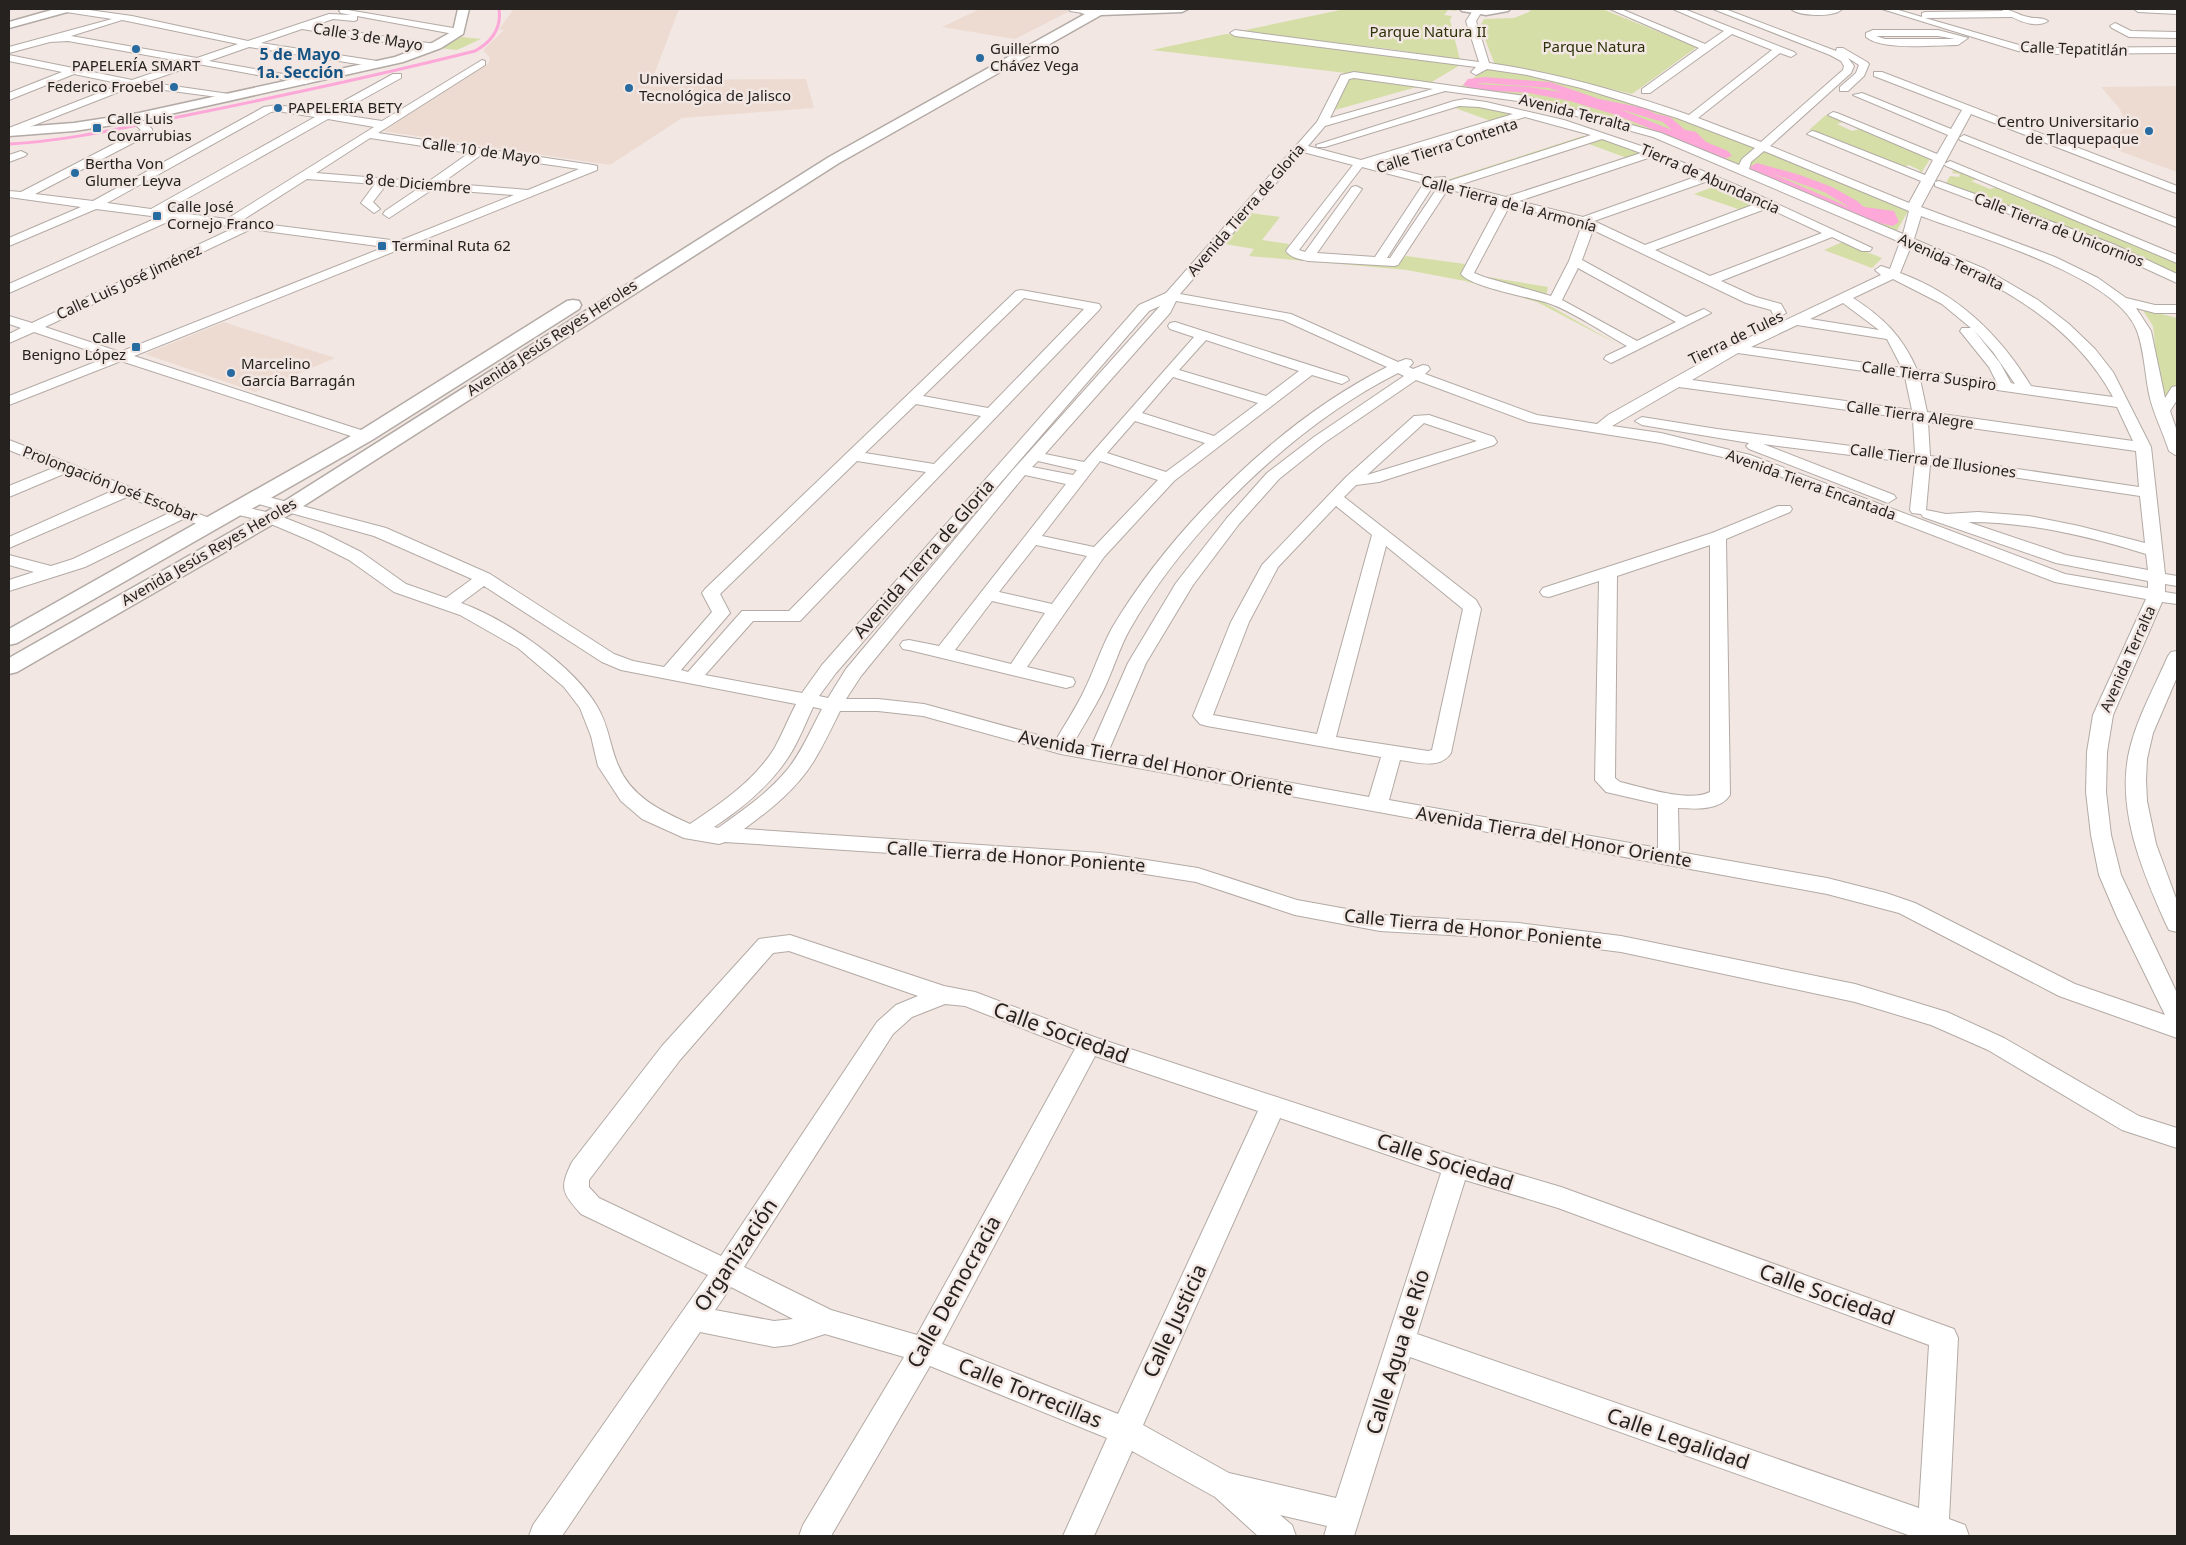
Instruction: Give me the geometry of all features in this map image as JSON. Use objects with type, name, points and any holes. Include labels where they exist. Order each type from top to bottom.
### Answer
[{"type":"street","points":[[9,16],[36,9]]},
{"type":"street","points":[[9,25],[66,9],[110,19],[132,18],[249,44],[378,64]]},
{"type":"street","points":[[9,132],[67,128],[135,119],[378,64],[435,47],[459,32],[463,9]]},
{"type":"street","points":[[963,73],[1088,10],[1182,9]]},
{"type":"street","points":[[1324,119],[1485,66],[1466,11],[1504,9]]},
{"type":"street","points":[[1614,9],[1707,48]]},
{"type":"street","points":[[1677,9],[1792,54],[1784,60]]},
{"type":"street","points":[[1717,9],[1848,54],[1861,61],[1864,68],[1860,74],[1784,142],[1783,151],[1788,157]]},
{"type":"street","points":[[1730,9],[1798,37],[1840,57],[1847,61],[1849,68],[1761,146],[1746,161],[1742,172]]},
{"type":"street","points":[[1795,9],[1805,12],[1836,11],[1838,9]]},
{"type":"street","name":"Calle Tepatitlán","points":[[1886,9],[2005,45],[2036,50],[2177,50]]},
{"type":"street","points":[[1924,9],[1933,14]]},
{"type":"street","points":[[2004,9],[2027,21],[2043,21]]},
{"type":"street","points":[[2138,9],[2177,13]]},
{"type":"street","name":"Avenida Jesús Reyes Heroles","points":[[9,668],[278,512],[834,160],[1088,10]]},
{"type":"street","points":[[9,132],[133,83],[335,15],[349,12],[459,32]]},
{"type":"street","points":[[1906,15],[2013,14]]},
{"type":"street","points":[[9,50],[68,36],[110,19]]},
{"type":"street","name":"Calle 3 de Mayo","points":[[302,26],[435,47]]},
{"type":"street","points":[[2177,26],[2115,26],[2128,34],[2177,34]]},
{"type":"street","points":[[1646,91],[1731,30]]},
{"type":"street","name":"Avenida Terralta","points":[[1235,33],[1469,59],[1485,66],[1535,74],[1652,104],[1692,118],[1708,120],[1761,146],[1920,211],[2068,268],[2093,281],[2133,311],[2144,331],[2157,397],[2162,412],[2174,423],[2177,452]]},
{"type":"street","points":[[1962,38],[1958,42],[1885,42],[1875,40],[1869,34],[1944,33],[1962,38],[1975,36]]},
{"type":"street","points":[[68,36],[193,62],[306,81]]},
{"type":"street","points":[[1692,118],[1780,49]]},
{"type":"street","points":[[2036,50],[2050,60],[2164,58],[2151,50]]},
{"type":"street","points":[[9,58],[70,72],[229,97]]},
{"type":"street","points":[[1452,78],[1469,59]]},
{"type":"street","points":[[9,68],[28,62]]},
{"type":"street","points":[[230,222],[482,63]]},
{"type":"street","points":[[9,96],[70,72]]},
{"type":"street","points":[[1878,74],[2177,190]]},
{"type":"street","name":"Avenida Terralta","points":[[1349,75],[1434,85],[1452,78],[1525,99],[1596,116],[1656,135],[1980,272],[2033,303],[2064,327],[2090,352],[2108,375],[2143,447],[2157,578],[2156,595],[2102,714],[2097,752],[2096,792],[2101,835],[2110,875],[2128,917],[2177,1016]]},
{"type":"street","name":"Avenida Tierra de Gloria","points":[[719,836],[759,808],[793,776],[817,739],[833,705],[853,673],[1028,463],[1165,310],[1174,293],[1299,150],[1324,119],[1345,76],[1349,75]]},
{"type":"street","points":[[152,213],[396,76]]},
{"type":"street","points":[[1324,119],[1434,85]]},
{"type":"street","points":[[1858,95],[2177,223]]},
{"type":"street","name":"Tierra de Abundancia","points":[[1321,145],[1463,102],[1539,116],[1603,135],[1656,155],[1866,248]]},
{"type":"street","points":[[9,242],[95,205],[271,108],[384,125]]},
{"type":"street","points":[[1883,274],[1898,268],[1898,260],[1905,241],[1973,111]]},
{"type":"street","name":"Calle Tierra Contenta","points":[[1524,114],[1358,164],[1292,251],[1308,257],[1371,168],[1539,116]]},
{"type":"street","points":[[1833,115],[2177,259]]},
{"type":"street","points":[[9,202],[148,130],[135,119]]},
{"type":"street","points":[[1378,262],[1430,182],[1590,131]]},
{"type":"street","name":"Calle Tierra de Unicornios","points":[[1812,134],[1934,185],[2109,247],[2141,260],[2177,280]]},
{"type":"street","name":"Calle 10 de Mayo","points":[[369,135],[593,168],[531,194]]},
{"type":"street","points":[[1308,257],[1378,262],[1397,261],[1444,186],[1603,135]]},
{"type":"street","points":[[389,214],[481,150]]},
{"type":"street","name":"Calle Tierra de la Armonía","points":[[1299,150],[1506,201],[1517,209],[1590,223],[1751,300],[1753,305],[1762,310],[1819,326],[1892,336]]},
{"type":"street","points":[[9,159],[21,154]]},
{"type":"street","points":[[1637,346],[1555,301],[1481,276],[1467,274],[1506,201],[1656,155]]},
{"type":"street","points":[[1517,209],[1656,155]]},
{"type":"street","points":[[698,227],[814,156],[834,160]]},
{"type":"street","name":"8 de Diciembre","points":[[304,175],[531,194]]},
{"type":"street","points":[[1555,301],[1575,261],[1590,223],[1712,180]]},
{"type":"street","points":[[374,209],[367,203],[383,181]]},
{"type":"street","points":[[9,194],[402,245]]},
{"type":"street","points":[[9,401],[531,194]]},
{"type":"street","points":[[1646,249],[1773,206]]},
{"type":"street","points":[[1658,255],[1773,206]]},
{"type":"street","points":[[9,289],[173,215]]},
{"type":"street","name":"Calle Luis José Jiménez","points":[[9,339],[250,225]]},
{"type":"street","points":[[1711,280],[1837,235]]},
{"type":"street","points":[[1723,286],[1837,235]]},
{"type":"street","points":[[1575,261],[1686,322]]},
{"type":"street","points":[[1883,274],[1920,294],[1960,324],[1979,343],[1995,366],[2006,387]]},
{"type":"street","points":[[1883,274],[1926,288],[1973,320],[1998,345],[2026,390]]},
{"type":"street","name":"Tierra de Tules","points":[[1613,418],[1736,349],[1786,316],[1844,298],[1883,274]]},
{"type":"street","name":"Tierra de Tules","points":[[1596,422],[1706,352],[1883,274]]},
{"type":"street","points":[[1174,293],[1286,317],[1412,367],[1535,406],[1596,422],[1613,418],[1656,423],[1717,434]]},
{"type":"street","name":"Avenida Tierra de Gloria","points":[[691,833],[728,808],[758,781],[781,754],[797,726],[807,701],[829,669],[1144,308],[1174,293]]},
{"type":"street","name":"Avenida Jesús Reyes Heroles","points":[[9,638],[365,436],[590,294]]},
{"type":"street","points":[[668,674],[721,613],[711,593],[1021,294],[1094,307],[794,617],[748,615],[692,678]]},
{"type":"street","points":[[1844,298],[1878,322],[1892,336],[1904,353],[1911,374],[1920,416],[1921,459],[1918,510]]},
{"type":"street","points":[[2122,301],[2142,307],[2175,311]]},
{"type":"street","points":[[1610,358],[1704,312]]},
{"type":"street","points":[[9,320],[365,436]]},
{"type":"street","points":[[1175,326],[1342,380]]},
{"type":"street","points":[[943,653],[1097,455],[1202,336]]},
{"type":"street","name":"Calle Tierra Suspiro","points":[[1736,349],[2123,403]]},
{"type":"street","points":[[1061,748],[1093,692],[1120,630],[1141,597],[1164,565],[1220,501],[1298,429],[1412,367]]},
{"type":"street","points":[[1098,754],[1138,663],[1185,583],[1233,521],[1273,476],[1412,367]]},
{"type":"street","name":"Avenida Tierra Encantada","points":[[1412,367],[1514,413],[1579,426],[1596,422],[1744,458],[2061,578],[2177,599]]},
{"type":"street","points":[[1016,670],[1056,610],[1098,553],[1168,478],[1310,370]]},
{"type":"street","points":[[1170,372],[1267,401]]},
{"type":"street","name":"Calle Tierra Alegre","points":[[1677,382],[2143,447]]},
{"type":"street","points":[[2162,412],[2177,390]]},
{"type":"street","points":[[913,399],[991,413]]},
{"type":"street","points":[[1132,415],[1215,441]]},
{"type":"street","points":[[1335,498],[1470,604],[1473,612],[1441,753],[1431,758],[1392,753],[1207,720],[1203,716],[1240,622],[1271,565],[1352,480],[1421,418],[1489,440],[1489,442],[1373,478],[1352,480]]},
{"type":"street","name":"Avenida Tierra Encantada","points":[[1717,434],[1760,448],[1937,517],[2062,559],[2177,581]]},
{"type":"street","name":"Calle Tierra de Ilusiones","points":[[1717,434],[1921,459],[2148,492]]},
{"type":"street","name":"Prolongación José Escobar","points":[[9,445],[211,524]]},
{"type":"street","points":[[1097,455],[1168,478]]},
{"type":"street","points":[[854,456],[937,470]]},
{"type":"street","points":[[1028,463],[1082,474]]},
{"type":"street","points":[[9,492],[67,467]]},
{"type":"street","points":[[9,543],[128,490]]},
{"type":"street","name":"Avenida Tierra del Honor Oriente","points":[[257,499],[278,512],[380,532],[484,578],[554,625],[617,662],[668,674],[807,701],[833,705],[878,705],[924,710],[1061,748],[1827,886],[1878,898],[1937,922],[2067,990],[2177,1029]]},
{"type":"street","points":[[1549,592],[1718,536],[1784,509]]},
{"type":"street","name":"Calle Tierra de Honor Poniente","points":[[236,510],[278,512],[317,537],[355,556],[400,588],[449,604],[481,619],[524,644],[571,683],[589,708],[601,736],[608,766],[628,796],[649,814],[691,833],[1101,860],[1150,866],[1198,875],[1295,906],[1380,923],[1519,930],[1621,944],[1855,993],[1939,1018],[1971,1031],[2131,1123],[2177,1138]]},
{"type":"street","points":[[9,586],[92,557],[182,513]]},
{"type":"street","points":[[1937,517],[1977,516],[2046,523],[2109,537],[2154,551]]},
{"type":"street","points":[[1325,740],[1381,534]]},
{"type":"street","points":[[1608,572],[1605,780],[1613,787],[1668,800],[1713,801],[1720,795],[1718,536]]},
{"type":"street","points":[[1032,538],[1098,553]]},
{"type":"street","points":[[9,560],[52,572]]},
{"type":"street","points":[[449,604],[484,578]]},
{"type":"street","points":[[988,595],[1056,610]]},
{"type":"street","points":[[909,645],[1066,682]]},
{"type":"street","points":[[2177,656],[2142,740],[2138,759],[2137,784],[2146,846],[2177,924]]},
{"type":"street","points":[[1377,805],[1392,753]]},
{"type":"street","points":[[1668,800],[1669,857]]},
{"type":"street","name":"Calle Sociedad","points":[[576,1190],[576,1180],[581,1170],[672,1052],[767,945],[790,943],[943,994],[967,998],[1089,1045],[1456,1168],[1561,1198],[1944,1338],[1940,1534]]},
{"type":"street","name":"Organización","points":[[544,1536],[726,1271],[885,1028],[904,1011],[943,994]]},
{"type":"street","name":"Calle Democracia","points":[[814,1536],[924,1350],[1089,1045]]},
{"type":"street","name":"Calle Justicia","points":[[1078,1536],[1273,1106]]},
{"type":"street","name":"Calle Agua de Río","points":[[1343,1526],[1456,1168]]},
{"type":"street","name":"Calle Torrecillas","points":[[576,1190],[590,1206],[726,1271],[824,1321],[924,1350],[1125,1431],[1226,1487],[1343,1526]]},
{"type":"street","points":[[694,1318],[774,1334],[791,1332],[824,1321]]},
{"type":"street","name":"Calle Legalidad","points":[[1402,1341],[1940,1534]]},
{"type":"street","name":"Calle Torrecillas","points":[[1226,1487],[1281,1536]]},
{"type":"shaded area","name":"Universidad Tecnológica de Jalisco","points":[[514,9],[679,9],[652,80],[806,79],[814,108],[682,118],[610,165],[383,131],[488,64],[490,58],[483,50],[504,30],[499,29]]},
{"type":"shaded area","points":[[980,9],[1057,9],[1070,11],[1015,39],[942,27]]},
{"type":"shaded area","name":"Centro Universitario de Tlaquepaque","points":[[2177,86],[2177,172],[2103,145],[2135,144],[2115,136],[2126,127],[2125,119],[2119,108],[2101,87]]},
{"type":"shaded area","points":[[224,322],[335,358],[255,392],[145,354]]},
{"type":"green space","name":"Parque Natura II","points":[[1345,9],[1458,9],[1456,11],[1448,10],[1444,15],[1452,16],[1450,20],[1460,60],[1390,49],[1236,32]]},
{"type":"green space","name":"Parque Natura","points":[[1531,9],[1602,9],[1697,47],[1632,94],[1544,73],[1495,65],[1480,26],[1484,19],[1514,18],[1529,12]]},
{"type":"green space","points":[[1226,34],[1386,51],[1462,64],[1430,83],[1152,50]]},
{"type":"green space","points":[[462,37],[481,39],[457,50],[438,48]]},
{"type":"green space","points":[[1488,68],[1529,74],[1632,101],[1755,147],[1737,166],[1617,120],[1542,101],[1460,87]]},
{"type":"green space","points":[[1350,76],[1424,85],[1335,110]]},
{"type":"green space","points":[[1465,105],[1512,115],[1491,121],[1455,108]]},
{"type":"green space","points":[[1826,115],[1843,122],[1837,124],[1852,131],[1860,129],[1930,159],[1920,175],[1916,173],[1921,171],[1909,165],[1902,167],[1809,130]]},
{"type":"green space","points":[[1583,136],[1587,137],[1451,181],[1447,180]]},
{"type":"green space","points":[[1602,139],[1637,151],[1638,153],[1627,158],[1586,143]]},
{"type":"green space","points":[[1763,150],[1908,211],[1895,234],[1749,172],[1749,163]]},
{"type":"green space","points":[[1954,169],[1977,179],[1971,181],[1990,189],[1997,187],[2177,262],[2177,276],[2130,252],[2025,214],[2031,211],[2012,204],[2005,207],[1945,185],[1950,176],[1959,177],[1960,174],[1952,173]]},
{"type":"green space","points":[[1718,187],[1755,204],[1741,210],[1694,194]]},
{"type":"green space","points":[[1251,213],[1280,217],[1262,240],[1289,244],[1285,252],[1292,257],[1388,266],[1398,264],[1406,256],[1465,264],[1461,275],[1469,280],[1538,299],[1619,345],[1537,302],[1465,281],[1407,270],[1249,256],[1254,249],[1225,244]]},
{"type":"green space","points":[[1840,243],[1882,258],[1872,268],[1824,250]]},
{"type":"green space","points":[[1488,277],[1548,287],[1546,296],[1488,280]]},
{"type":"green space","points":[[2142,309],[2177,318],[2177,383],[2169,402],[2161,400],[2153,326]]},
{"type":"waterway","points":[[9,144],[73,137],[252,102],[475,51],[486,43],[497,29],[499,9]]},
{"type":"waterway","points":[[1485,80],[1550,85],[1597,102],[1640,110],[1653,117],[1666,119],[1682,133],[1692,134],[1702,144],[1724,153],[1726,156],[1720,157],[1708,154],[1668,132],[1573,98],[1529,90],[1468,85],[1472,81],[1485,80]]},
{"type":"waterway","points":[[1757,166],[1796,177],[1828,190],[1853,203],[1860,210],[1890,214],[1893,222],[1876,219],[1841,208],[1757,171],[1754,168],[1757,166]]},
{"type":"place","name":"PAPELERÍA SMART","points":[[136,49]]},
{"type":"place","name":"Guillermo Chávez Vega","points":[[980,58]]},
{"type":"place","name":"Federico Froebel","points":[[174,87]]},
{"type":"place","name":"Universidad Tecnológica de Jalisco","points":[[629,88]]},
{"type":"place","name":"PAPELERIA BETY","points":[[278,108]]},
{"type":"place","name":"Calle Luis Covarrubias","points":[[97,128]]},
{"type":"place","name":"Centro Universitario de Tlaquepaque","points":[[2149,131]]},
{"type":"place","name":"Bertha Von Glumer Leyva","points":[[75,173]]},
{"type":"place","name":"Calle José Cornejo Franco","points":[[157,216]]},
{"type":"place","name":"Terminal Ruta 62","points":[[382,246]]},
{"type":"place","name":"Calle Benigno López","points":[[136,347]]},
{"type":"place","name":"Marcelino García Barragán","points":[[231,373]]},
{"type":"district","name":"5 de Mayo 1a. Sección","points":[[300,63]]}]
